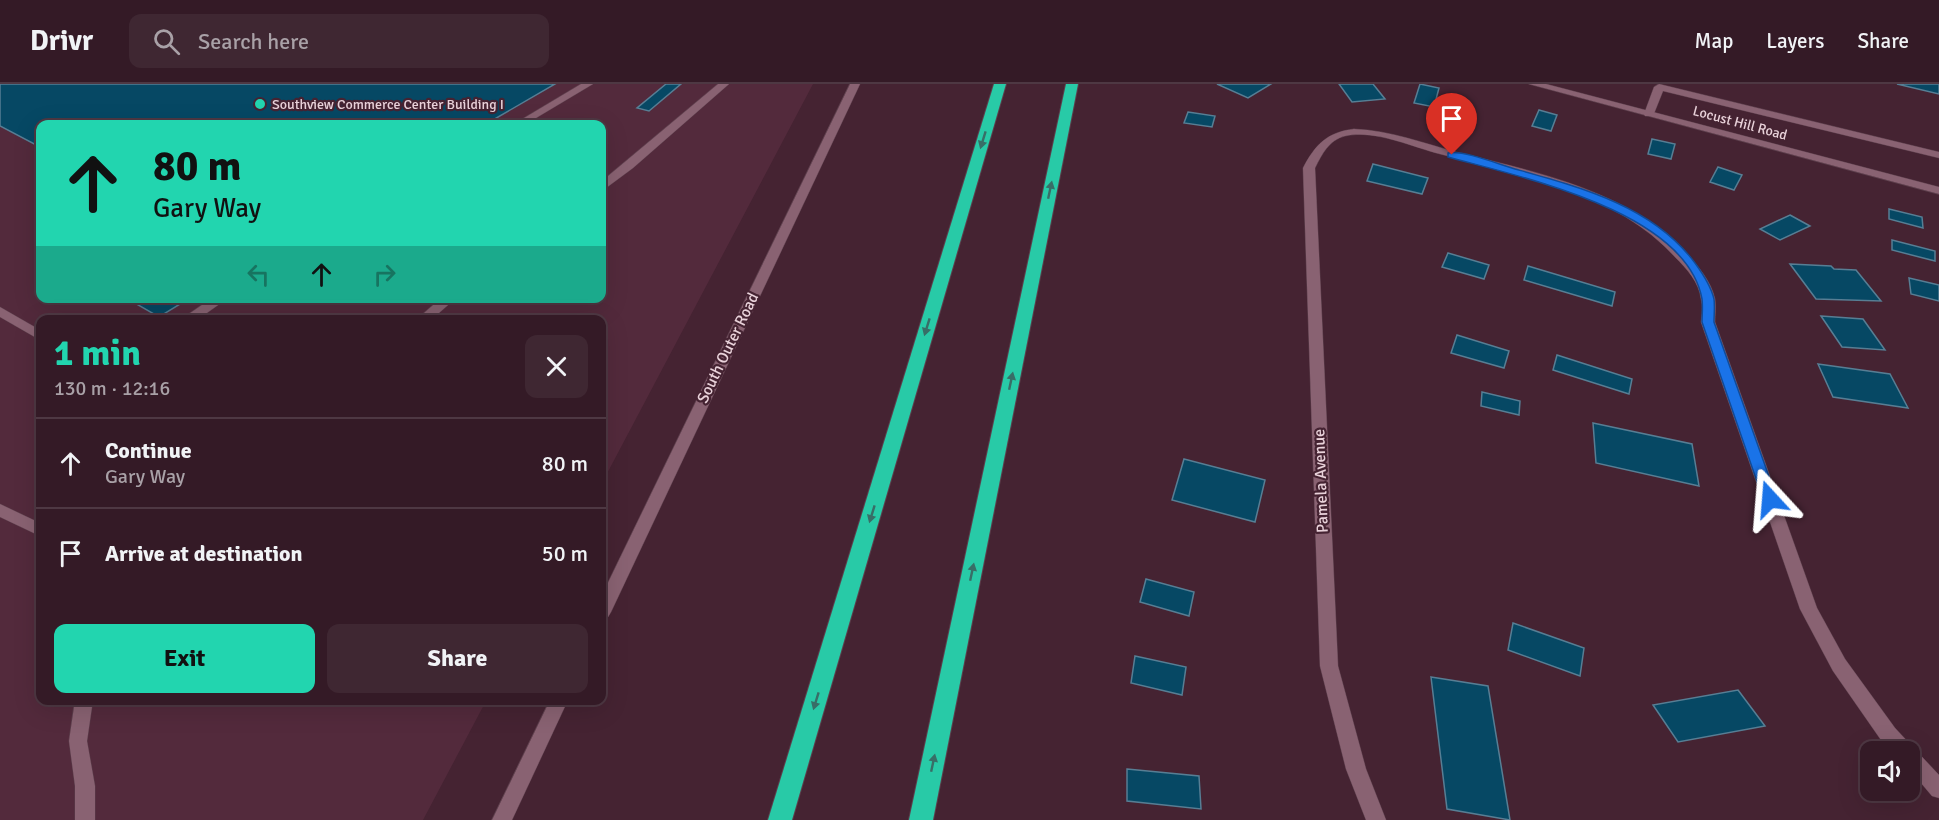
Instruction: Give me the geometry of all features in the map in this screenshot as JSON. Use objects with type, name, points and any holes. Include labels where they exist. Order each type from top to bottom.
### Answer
[{"type":"highway","points":[[780,820],[1000,84]]},
{"type":"highway","points":[[921,820],[1072,84]]},
{"type":"street","points":[[526,120],[588,84]]},
{"type":"street","points":[[606,183],[724,84]]},
{"type":"street","name":"South Outer Road","points":[[606,604],[855,84]]},
{"type":"street","name":"Locust Hill Road","points":[[1534,84],[1939,191]]},
{"type":"street","points":[[1649,114],[1659,87],[1939,155]]},
{"type":"street","name":"Pamela Avenue","points":[[1376,820],[1356,769],[1329,666],[1309,168],[1316,152],[1326,141],[1338,134],[1373,133],[1558,184],[1600,199],[1627,212],[1656,230],[1683,254],[1700,278],[1708,299],[1708,322],[1809,609],[1839,665],[1895,741]]},
{"type":"street","points":[[194,315],[214,303]]},
{"type":"street","points":[[428,315],[444,303]]},
{"type":"street","points":[[0,311],[36,334]]},
{"type":"street","points":[[0,510],[36,528]]},
{"type":"street","points":[[83,705],[78,741],[85,786],[85,820]]},
{"type":"street","points":[[501,820],[557,705]]},
{"type":"street","points":[[1920,768],[1939,789]]},
{"type":"shaded area","points":[[0,84],[813,84],[606,475],[606,315],[36,315],[36,705],[484,705],[423,820],[0,820]]},
{"type":"building","name":"Southview Commerce Center Building I","points":[[0,84],[555,84],[493,120],[36,120],[36,145],[0,126]]},
{"type":"building","points":[[666,84],[681,84],[649,111],[637,108]]},
{"type":"building","points":[[1217,84],[1271,84],[1248,98]]},
{"type":"building","points":[[1339,84],[1373,84],[1385,99],[1352,102]]},
{"type":"building","points":[[1420,84],[1439,88],[1434,107],[1414,103]]},
{"type":"building","points":[[1897,84],[1939,84],[1939,94]]},
{"type":"building","points":[[1539,110],[1557,115],[1551,131],[1532,126]]},
{"type":"building","points":[[1188,112],[1215,116],[1212,127],[1184,123]]},
{"type":"building","points":[[1652,139],[1675,144],[1671,159],[1648,154]]},
{"type":"building","points":[[1373,164],[1428,178],[1422,194],[1367,181]]},
{"type":"building","points":[[1718,167],[1742,175],[1734,190],[1710,182]]},
{"type":"building","points":[[1889,209],[1922,217],[1923,228],[1889,219]]},
{"type":"building","points":[[1790,215],[1810,226],[1780,240],[1760,229]]},
{"type":"building","points":[[1892,240],[1935,251],[1935,261],[1892,250]]},
{"type":"building","points":[[1448,253],[1489,265],[1484,279],[1442,267]]},
{"type":"building","points":[[1790,264],[1856,270],[1881,301],[1816,299]]},
{"type":"building","points":[[1528,266],[1615,292],[1612,306],[1524,280]]},
{"type":"building","points":[[1909,278],[1939,285],[1939,301],[1911,294]]},
{"type":"building","points":[[135,303],[182,303],[162,315],[156,315]]},
{"type":"building","points":[[1821,316],[1863,319],[1885,350],[1842,347]]},
{"type":"building","points":[[1457,335],[1509,351],[1504,368],[1451,353]]},
{"type":"building","points":[[1557,355],[1632,379],[1629,394],[1553,370]]},
{"type":"building","points":[[1818,364],[1890,374],[1908,408],[1833,397]]},
{"type":"building","points":[[1482,392],[1520,401],[1519,415],[1481,406]]},
{"type":"building","points":[[1593,423],[1692,444],[1699,486],[1596,463]]},
{"type":"building","points":[[1184,459],[1265,480],[1255,522],[1172,500]]},
{"type":"building","points":[[1146,579],[1194,592],[1189,616],[1140,602]]},
{"type":"building","points":[[1513,623],[1584,648],[1580,676],[1508,650]]},
{"type":"building","points":[[1135,656],[1186,667],[1182,695],[1131,683]]},
{"type":"building","points":[[1431,677],[1488,686],[1510,820],[1447,809]]},
{"type":"building","points":[[1738,690],[1765,726],[1678,742],[1653,705]]},
{"type":"building","points":[[1127,769],[1199,776],[1201,809],[1127,801]]},
{"type":"place","name":"Southview Commerce Center Building I","points":[[260,104]]},
{"type":"route","points":[[1452,155],[1558,184],[1600,199],[1656,230],[1683,254],[1700,278],[1708,299],[1708,322],[1770,499]]}]
